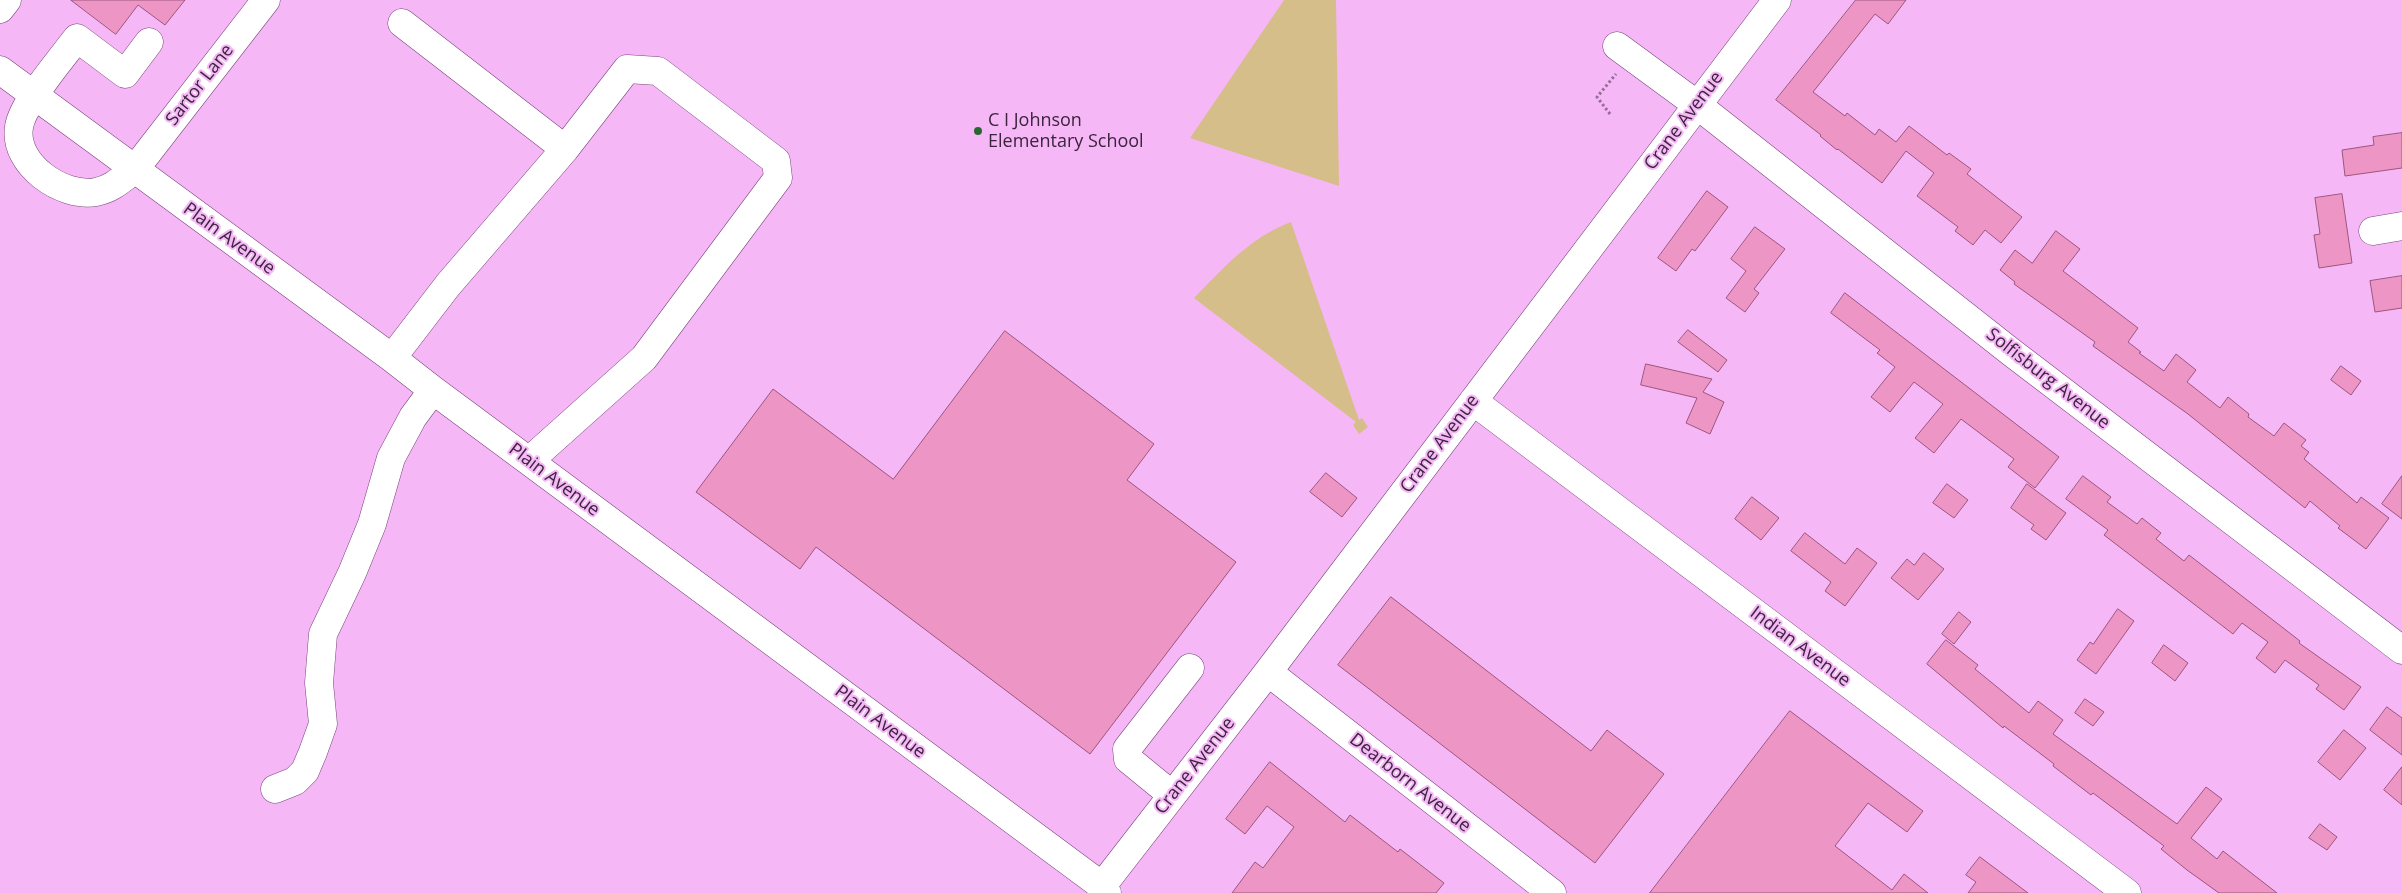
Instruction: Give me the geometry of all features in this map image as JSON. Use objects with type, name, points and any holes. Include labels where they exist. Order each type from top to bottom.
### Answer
[{"type":"street","points":[[0,8],[7,0]]},
{"type":"street","name":"Sartor Lane","points":[[149,42],[125,74],[77,38],[25,111],[19,127],[20,146],[30,163],[49,180],[71,191],[95,193],[113,187],[135,170],[266,0]]},
{"type":"street","name":"Crane Avenue","points":[[1104,889],[1172,795],[1268,672],[1696,104],[1777,0]]},
{"type":"street","points":[[402,24],[565,149]]},
{"type":"street","name":"Solfisburg Avenue","points":[[1617,46],[1696,104],[2011,352],[2402,650]]},
{"type":"street","points":[[392,358],[448,285],[565,149],[626,69],[658,71],[776,161],[778,178],[644,358],[529,461]]},
{"type":"street","name":"Plain Avenue","points":[[0,70],[392,358],[432,390],[1104,889]]},
{"type":"street","points":[[2373,231],[2402,226]]},
{"type":"street","points":[[275,788],[294,781],[305,771],[310,759],[323,724],[319,683],[324,634],[372,524],[391,458],[413,417],[432,390]]},
{"type":"street","name":"Indian Avenue","points":[[1473,401],[2127,893]]},
{"type":"street","points":[[1172,795],[1128,759],[1127,749],[1190,668]]},
{"type":"street","name":"Dearborn Avenue","points":[[1268,672],[1552,893]]},
{"type":"path","points":[[1610,114],[1606,110],[1604,103],[1597,97],[1612,78]]},
{"type":"shaded area","points":[[1284,0],[1336,0],[1339,186],[1190,138]]},
{"type":"shaded area","points":[[1291,222],[1359,420],[1362,418],[1368,427],[1359,434],[1353,425],[1356,422],[1194,298],[1227,264],[1251,244]]},
{"type":"building","points":[[71,0],[185,0],[165,25],[138,5],[116,34]]},
{"type":"building","points":[[1856,0],[1906,0],[1888,24],[1875,14],[1813,92],[1845,116],[1847,113],[1875,135],[1879,129],[1896,142],[1909,126],[1947,155],[1949,153],[1971,169],[1967,174],[2022,217],[2001,243],[1985,230],[1973,245],[1955,231],[1958,227],[1917,196],[1934,173],[1906,151],[1882,183],[1837,150],[1776,100]]},
{"type":"building","points":[[2402,133],[2402,168],[2345,176],[2342,150],[2374,145],[2373,137]]},
{"type":"building","points":[[1707,191],[1728,207],[1695,251],[1692,249],[1676,271],[1658,258]]},
{"type":"building","points":[[2342,194],[2352,263],[2319,268],[2314,235],[2320,234],[2315,198]]},
{"type":"building","points":[[1755,227],[1785,249],[1754,289],[1759,293],[1745,312],[1726,298],[1746,271],[1731,259]]},
{"type":"building","points":[[2056,231],[2080,249],[2063,271],[2138,328],[2128,342],[2141,352],[2139,353],[2164,371],[2176,354],[2196,370],[2187,382],[2220,408],[2228,397],[2249,414],[2248,417],[2274,436],[2284,423],[2306,440],[2301,446],[2309,452],[2304,459],[2357,503],[2361,497],[2389,518],[2366,549],[2338,528],[2340,526],[2310,501],[2305,508],[2188,414],[2093,346],[2095,342],[2014,284],[2015,282],[2000,270],[2015,250],[2032,263]]},
{"type":"building","points":[[2402,276],[2402,308],[2375,312],[2370,281]]},
{"type":"building","points":[[1845,293],[2059,457],[2035,488],[2008,467],[2014,459],[1961,419],[1934,453],[1915,438],[1943,404],[1914,382],[1890,412],[1871,397],[1895,367],[1877,353],[1880,350],[1831,313]]},
{"type":"building","points":[[1688,330],[1727,360],[1718,372],[1678,342]]},
{"type":"building","points":[[1005,331],[1154,444],[1127,480],[1236,562],[1090,754],[816,547],[800,569],[696,492],[773,389],[893,479]]},
{"type":"building","points":[[1646,364],[1712,379],[1703,392],[1724,402],[1710,434],[1686,423],[1697,398],[1641,385]]},
{"type":"building","points":[[2341,366],[2361,381],[2351,395],[2331,380]]},
{"type":"building","points":[[1326,473],[1357,498],[1342,517],[1310,492]]},
{"type":"building","points":[[2083,476],[2111,497],[2107,502],[2137,524],[2142,518],[2161,533],[2156,539],[2184,561],[2189,555],[2300,641],[2299,643],[2361,687],[2344,710],[2316,689],[2319,685],[2285,660],[2275,673],[2256,658],[2268,642],[2242,623],[2233,634],[2104,535],[2108,530],[2066,499]]},
{"type":"building","points":[[2402,476],[2402,519],[2382,504]]},
{"type":"building","points":[[1947,484],[1968,500],[1954,518],[1933,503]]},
{"type":"building","points":[[2027,484],[2066,513],[2046,540],[2031,529],[2034,525],[2011,508]]},
{"type":"building","points":[[1752,497],[1779,518],[1761,540],[1735,519]]},
{"type":"building","points":[[1805,533],[1845,564],[1857,548],[1877,563],[1845,606],[1825,591],[1831,582],[1791,551]]},
{"type":"building","points":[[1924,553],[1944,569],[1918,600],[1891,578],[1907,559],[1914,565]]},
{"type":"building","points":[[1391,597],[1591,751],[1607,730],[1664,774],[1595,863],[1338,665]]},
{"type":"building","points":[[2118,609],[2134,621],[2096,674],[2077,660],[2090,642],[2093,644]]},
{"type":"building","points":[[1959,612],[1971,622],[1954,644],[1942,634]]},
{"type":"building","points":[[1946,640],[1978,665],[1975,669],[2029,713],[2038,701],[2063,720],[2053,734],[2177,824],[2206,787],[2222,799],[2191,838],[2217,859],[2223,851],[2277,893],[2219,893],[2187,870],[2161,849],[2164,846],[2093,793],[2091,795],[2004,726],[2003,728],[1927,664]]},
{"type":"building","points":[[2164,645],[2188,663],[2175,681],[2152,663]]},
{"type":"building","points":[[2085,699],[2104,712],[2093,726],[2075,713]]},
{"type":"building","points":[[2387,707],[2402,718],[2402,755],[2370,730]]},
{"type":"building","points":[[1790,711],[1923,811],[1907,832],[1868,803],[1835,846],[1892,890],[1904,874],[1928,893],[1650,893]]},
{"type":"building","points":[[2344,730],[2366,748],[2340,780],[2318,762]]},
{"type":"building","points":[[1270,762],[1345,822],[1350,815],[1398,852],[1400,849],[1444,883],[1436,893],[1232,893],[1255,862],[1263,868],[1294,827],[1267,806],[1245,834],[1226,819]]},
{"type":"building","points":[[2402,767],[2402,805],[2384,790]]},
{"type":"building","points":[[2320,824],[2337,837],[2327,850],[2309,838]]},
{"type":"building","points":[[1980,857],[2028,893],[1968,893],[1976,882],[1966,875]]},
{"type":"place","name":"C I Johnson Elementary School","points":[[978,131]]}]
